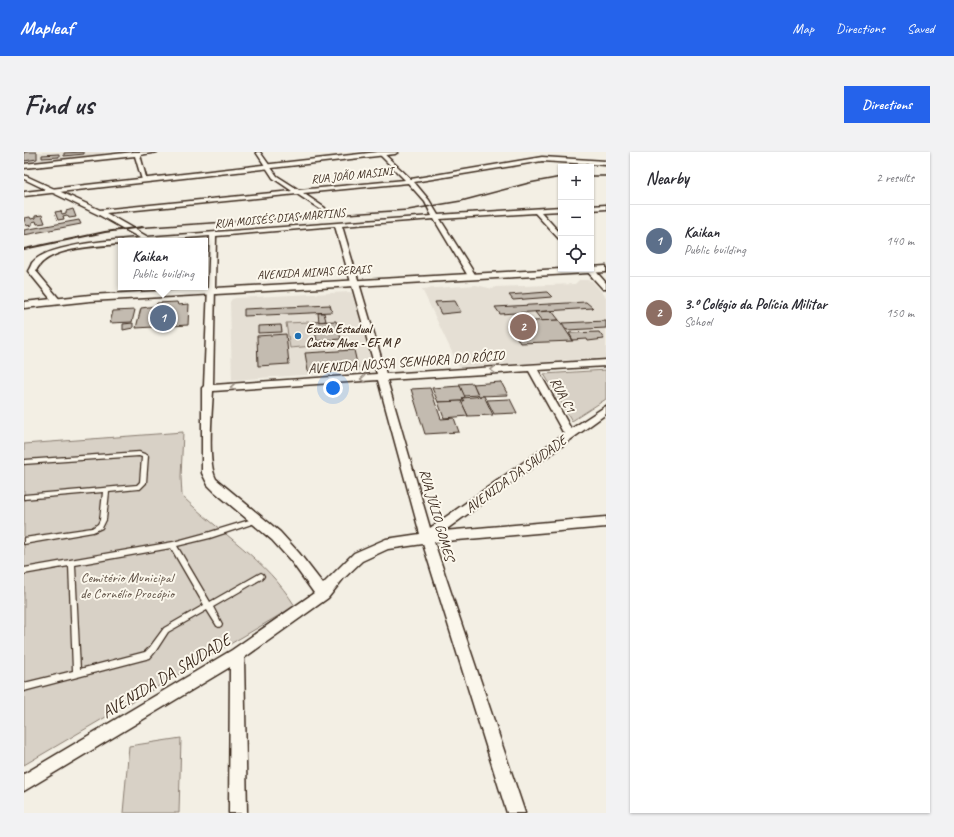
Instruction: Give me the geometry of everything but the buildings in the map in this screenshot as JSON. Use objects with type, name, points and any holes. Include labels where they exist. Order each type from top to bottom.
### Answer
[{"type":"street","points":[[24,166],[155,152]]},
{"type":"street","points":[[258,152],[275,177],[323,209]]},
{"type":"street","points":[[266,165],[365,152]]},
{"type":"street","points":[[24,194],[51,189],[144,178],[394,152]]},
{"type":"street","points":[[137,153],[144,178]]},
{"type":"street","points":[[380,153],[409,180],[432,207],[436,217],[472,276]]},
{"type":"street","name":"RUA JOÃO MASINI","points":[[99,212],[409,180],[542,159],[606,163]]},
{"type":"street","points":[[24,177],[99,212],[144,238]]},
{"type":"street","points":[[24,190],[51,189]]},
{"type":"street","points":[[594,208],[606,207]]},
{"type":"street","name":"RUA MOISÉS DIAS MARTINS","points":[[160,238],[558,209]]},
{"type":"street","points":[[536,210],[559,236]]},
{"type":"street","name":"RUA JÚLIO GOMES","points":[[338,224],[356,282],[427,538],[516,813]]},
{"type":"street","points":[[214,234],[207,388],[207,473],[212,482],[219,489],[276,536],[323,594]]},
{"type":"street","points":[[57,301],[32,271],[32,266],[35,261],[52,253],[118,242]]},
{"type":"street","name":"AVENIDA MINAS GERAIS","points":[[594,270],[606,269]]},
{"type":"street","name":"AVENIDA MINAS GERAIS","points":[[24,305],[57,301],[211,291],[558,272]]},
{"type":"street","points":[[592,272],[606,287]]},
{"type":"street","name":"AVENIDA NOSSA SENHORA DO RÓCIO","points":[[207,388],[606,363]]},
{"type":"street","name":"RUA C1","points":[[532,368],[570,435]]},
{"type":"street","name":"AVENIDA DA SAUDADE","points":[[427,538],[606,409]]},
{"type":"street","name":"AVENIDA DA SAUDADE","points":[[24,783],[237,655],[323,594],[339,575],[358,557],[386,544],[427,538],[606,522]]},
{"type":"street","points":[[237,655],[238,813]]},
{"type":"lane","points":[[24,462],[139,454],[145,456],[143,483],[138,487],[24,497]]},
{"type":"lane","points":[[24,541],[93,530],[100,526],[103,520],[106,490]]},
{"type":"lane","points":[[24,571],[172,545],[210,536],[257,519]]},
{"type":"lane","points":[[172,545],[219,624]]},
{"type":"lane","points":[[72,562],[77,673]]},
{"type":"lane","points":[[24,687],[147,655],[155,649],[158,638],[166,630],[261,576]]},
{"type":"shaded area","points":[[24,152],[104,152],[104,155],[24,163]]},
{"type":"shaded area","points":[[579,280],[592,281],[606,297],[606,358],[459,367],[422,289],[476,285],[493,289],[495,287],[575,284]]},
{"type":"shaded area","name":"Escola Estadual Castro Alves - EF M P","points":[[352,293],[374,370],[232,380],[230,302],[232,299]]},
{"type":"green space","points":[[309,322],[314,346],[290,348],[286,323]]},
{"type":"green space","points":[[606,370],[606,399],[572,421],[544,374]]},
{"type":"green space","name":"Cemitério Municipal de Cornélio Procópio","points":[[183,432],[181,477],[182,496],[271,574],[295,606],[24,765],[24,444]]},
{"type":"green space","points":[[181,738],[179,813],[123,813],[129,746]]},
{"type":"railway","points":[[594,176],[606,176]]},
{"type":"railway","points":[[135,228],[408,210],[461,201],[529,183],[558,178]]},
{"type":"railway","points":[[135,228],[142,227]]},
{"type":"railway","points":[[24,249],[105,232],[135,228]]},
{"type":"place","name":"Kaikan","points":[[163,318]]},
{"type":"place","name":"3.º Colégio da Polícia Militar","points":[[523,327]]},
{"type":"place","name":"Escola Estadual Castro Alves - EF M P","points":[[298,336]]}]
